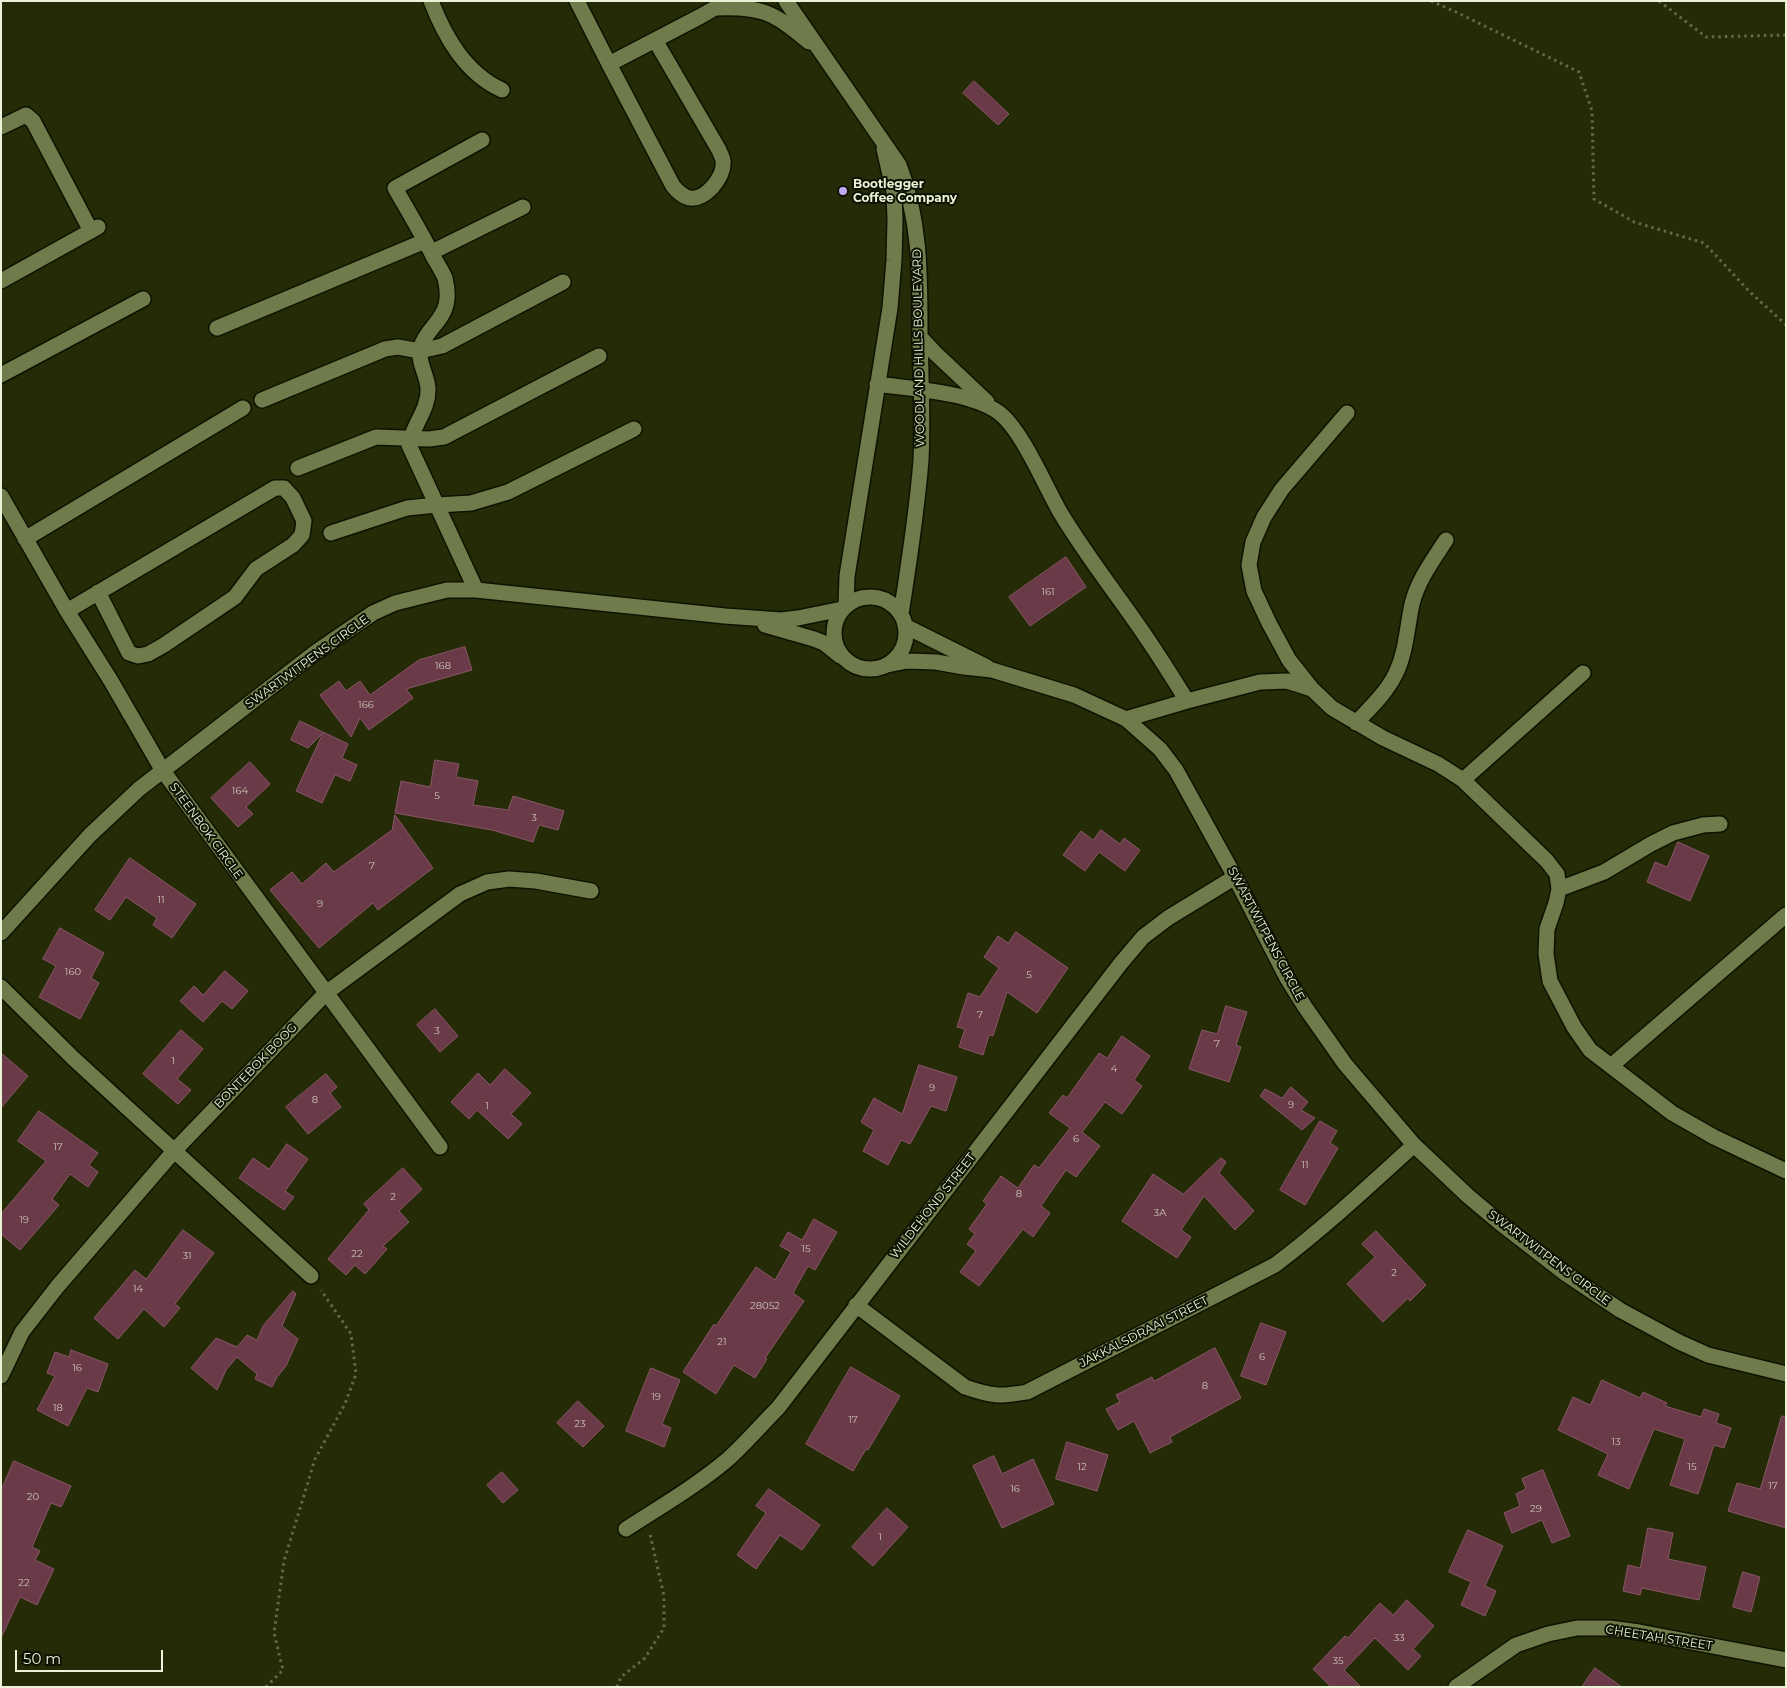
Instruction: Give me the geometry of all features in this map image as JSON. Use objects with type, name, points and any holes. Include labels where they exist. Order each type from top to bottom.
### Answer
[{"type":"street","points":[[431,1],[449,40],[462,60],[490,84],[502,90]]},
{"type":"street","points":[[577,1],[608,64],[673,186],[679,193],[689,198],[700,196],[718,182],[722,173],[723,161],[719,150],[655,40]]},
{"type":"street","name":"WOODLAND HILLS BOULEVARD","points":[[786,1],[899,166],[907,186],[915,220],[920,268],[921,458],[903,620]]},
{"type":"street","points":[[608,64],[719,5],[741,7],[768,13],[796,31],[822,53]]},
{"type":"street","points":[[1,127],[26,115],[33,121],[96,228],[1,280]]},
{"type":"street","points":[[476,590],[409,445],[412,433],[424,412],[428,400],[428,386],[419,358],[421,346],[440,319],[446,305],[447,291],[445,279],[395,188],[482,140]]},
{"type":"street","name":"WOODLAND HILLS BOULEVARD","points":[[844,607],[847,576],[890,308],[895,220],[894,192],[883,143]]},
{"type":"street","points":[[217,328],[523,207]]},
{"type":"street","points":[[262,400],[385,349],[398,347],[420,351],[442,346],[562,282]]},
{"type":"street","points":[[1,375],[143,299]]},
{"type":"street","points":[[920,337],[1010,423],[1060,512],[1091,561],[1144,634],[1187,701]]},
{"type":"street","points":[[298,468],[376,437],[444,437],[599,356]]},
{"type":"street","points":[[877,384],[975,400],[999,412]]},
{"type":"street","points":[[25,539],[243,408]]},
{"type":"street","points":[[1347,413],[1282,489],[1268,510],[1253,542],[1249,565],[1254,591],[1289,660],[1312,689],[1332,708],[1356,723],[1438,764],[1463,780],[1547,861],[1557,874],[1559,889],[1547,930],[1546,954],[1550,981],[1574,1027],[1590,1050],[1672,1112],[1714,1137],[1786,1170]]},
{"type":"street","points":[[331,533],[407,508],[437,504],[470,503],[508,492],[634,429]]},
{"type":"street","points":[[67,610],[275,488],[284,488],[293,498],[304,521],[302,536],[293,545],[256,569],[235,597],[148,654],[138,656],[129,653],[98,592]]},
{"type":"street","name":"STEENBOK CIRCLE","points":[[1,496],[163,771],[440,1147]]},
{"type":"street","points":[[1356,723],[1385,692],[1396,674],[1418,584],[1446,540]]},
{"type":"street","name":"SWARTWITPENS CIRCLE","points":[[1,932],[90,835],[140,789],[316,652],[373,613],[395,603],[448,590],[476,590],[725,616],[781,620],[844,607]]},
{"type":"street","points":[[871,597],[888,602],[903,620],[905,637],[902,648],[896,658],[887,665],[876,669],[864,669],[854,666],[844,659],[834,640],[837,618],[844,607],[853,600],[871,597]]},
{"type":"street","name":"SWARTWITPENS CIRCLE","points":[[725,616],[814,638],[824,643],[844,659]]},
{"type":"street","name":"SWARTWITPENS CIRCLE","points":[[903,620],[942,646],[982,663],[992,670]]},
{"type":"street","name":"SWARTWITPENS CIRCLE","points":[[887,665],[920,661],[992,670],[1074,695],[1126,719],[1160,749],[1176,770],[1235,877],[1268,944],[1305,1007],[1350,1071],[1414,1145],[1468,1196],[1499,1222],[1566,1274],[1620,1310],[1678,1342],[1708,1355],[1786,1374]]},
{"type":"street","points":[[1463,780],[1582,673]]},
{"type":"street","points":[[1126,719],[1260,682],[1287,682],[1312,689]]},
{"type":"street","points":[[1559,889],[1604,872],[1673,833],[1703,825],[1720,824]]},
{"type":"street","name":"WILDEHOND STREET","points":[[626,1529],[695,1484],[750,1438],[778,1408],[1121,963],[1143,938],[1168,918],[1235,877]]},
{"type":"street","name":"BONTEBOK BOOG","points":[[1,1376],[22,1332],[39,1310],[175,1150],[326,993],[460,894],[487,882],[509,879],[536,881],[591,891]]},
{"type":"street","points":[[1610,1066],[1786,914]]},
{"type":"street","points":[[1,987],[74,1059],[311,1276]]},
{"type":"street","name":"JAKKALSDRAAI STREET","points":[[856,1305],[965,1387],[982,1393],[1003,1396],[1027,1392],[1274,1265],[1339,1213],[1414,1145]]},
{"type":"street","name":"CHEETAH STREET","points":[[1467,1684],[1516,1646],[1548,1634],[1577,1628],[1609,1628],[1639,1632],[1786,1660]]},
{"type":"path","points":[[1431,1],[1579,72],[1592,110],[1594,199],[1634,222],[1704,243],[1750,292],[1786,325]]},
{"type":"path","points":[[1659,1],[1706,38],[1786,35]]},
{"type":"path","points":[[266,1687],[283,1670],[274,1633],[284,1561],[315,1459],[345,1404],[356,1374],[351,1334],[311,1276]]},
{"type":"path","points":[[617,1687],[622,1677],[645,1658],[664,1628],[664,1596],[646,1516]]},
{"type":"building","points":[[974,81],[1009,114],[998,125],[963,93]]},
{"type":"building","points":[[1066,557],[1086,587],[1030,626],[1009,597]]},
{"type":"building","points":[[465,647],[472,670],[406,689],[413,698],[369,730],[360,718],[351,737],[320,695],[339,681],[346,691],[360,681],[370,695],[419,660]]},
{"type":"building","points":[[300,721],[348,744],[342,758],[357,765],[350,781],[335,775],[322,803],[296,791],[323,733],[308,748],[291,740]]},
{"type":"building","points":[[435,760],[459,764],[456,777],[478,781],[473,805],[508,810],[513,796],[564,811],[558,830],[539,825],[533,842],[492,830],[395,813],[401,781],[430,787]]},
{"type":"building","points":[[250,762],[270,784],[246,807],[253,814],[238,827],[211,798]]},
{"type":"building","points":[[395,815],[433,868],[378,910],[373,903],[319,948],[270,890],[292,872],[302,884],[326,863],[334,872],[392,830]]},
{"type":"building","points":[[1101,830],[1120,844],[1124,838],[1140,850],[1125,871],[1099,852],[1085,871],[1063,855],[1081,831],[1093,840]]},
{"type":"building","points":[[1678,842],[1709,856],[1690,901],[1647,882],[1655,862],[1667,867]]},
{"type":"building","points":[[130,858],[196,904],[172,938],[153,925],[157,918],[126,897],[110,920],[95,910]]},
{"type":"building","points":[[60,928],[104,953],[91,978],[99,983],[80,1019],[39,997],[56,966],[43,959]]},
{"type":"building","points":[[1016,932],[1068,968],[1037,1013],[1007,992],[993,1036],[989,1035],[983,1055],[959,1047],[965,1029],[957,1027],[968,993],[980,997],[999,968],[984,957],[998,936],[1008,943]]},
{"type":"building","points":[[225,971],[248,991],[232,1009],[222,1001],[203,1022],[180,1001],[194,986],[203,995]]},
{"type":"building","points":[[1226,1006],[1247,1012],[1236,1045],[1241,1047],[1229,1082],[1189,1069],[1202,1030],[1217,1034]]},
{"type":"building","points":[[435,1009],[458,1036],[440,1052],[417,1025]]},
{"type":"building","points":[[181,1030],[203,1049],[177,1079],[191,1090],[178,1104],[143,1074]]},
{"type":"building","points":[[1122,1036],[1150,1056],[1134,1080],[1142,1086],[1122,1114],[1105,1102],[1082,1132],[1100,1146],[1076,1177],[1066,1170],[1041,1206],[1050,1213],[1033,1237],[1023,1229],[979,1286],[960,1272],[976,1251],[967,1244],[975,1234],[969,1229],[987,1204],[983,1201],[1001,1176],[1018,1188],[1034,1165],[1039,1168],[1070,1128],[1049,1113],[1063,1095],[1067,1098],[1099,1053],[1107,1058]]},
{"type":"building","points":[[1,1053],[28,1076],[1,1108]]},
{"type":"building","points":[[919,1065],[957,1077],[946,1111],[931,1106],[910,1144],[901,1140],[888,1165],[863,1151],[874,1130],[861,1122],[874,1098],[902,1114]]},
{"type":"building","points":[[505,1069],[531,1093],[511,1114],[522,1124],[508,1139],[477,1110],[469,1119],[451,1102],[478,1073],[490,1085]]},
{"type":"building","points":[[326,1074],[337,1087],[330,1093],[341,1107],[308,1134],[286,1107]]},
{"type":"building","points":[[1291,1087],[1308,1102],[1301,1110],[1315,1118],[1302,1130],[1260,1096],[1265,1089],[1282,1098]]},
{"type":"building","points":[[39,1111],[98,1153],[89,1165],[98,1172],[88,1187],[70,1174],[52,1199],[59,1205],[20,1250],[1,1234],[1,1214],[46,1161],[18,1141]]},
{"type":"building","points":[[1320,1121],[1337,1131],[1330,1143],[1338,1148],[1305,1205],[1280,1190]]},
{"type":"building","points":[[287,1144],[308,1159],[285,1191],[294,1197],[284,1210],[239,1178],[253,1158],[269,1169]]},
{"type":"building","points":[[1221,1158],[1226,1162],[1219,1173],[1254,1211],[1235,1230],[1204,1196],[1181,1230],[1191,1237],[1177,1258],[1122,1221],[1153,1174],[1183,1194]]},
{"type":"building","points":[[403,1168],[422,1189],[399,1211],[409,1222],[383,1246],[387,1249],[365,1274],[355,1265],[346,1275],[328,1259],[369,1210],[364,1204]]},
{"type":"building","points":[[814,1219],[837,1232],[815,1270],[808,1266],[793,1293],[804,1301],[765,1358],[767,1359],[755,1378],[734,1365],[716,1394],[683,1372],[714,1324],[716,1326],[756,1267],[775,1280],[791,1252],[780,1246],[788,1232],[802,1240]]},
{"type":"building","points":[[183,1230],[214,1253],[175,1304],[180,1308],[164,1327],[144,1309],[118,1339],[94,1318],[135,1270],[146,1279]]},
{"type":"building","points":[[1376,1231],[1426,1285],[1410,1301],[1408,1298],[1383,1322],[1347,1284],[1375,1257],[1362,1244]]},
{"type":"building","points":[[293,1291],[296,1294],[282,1326],[298,1339],[286,1366],[272,1387],[255,1379],[257,1374],[237,1357],[226,1370],[217,1390],[191,1368],[216,1338],[237,1347],[247,1335],[257,1340],[263,1326]]},
{"type":"building","points":[[1261,1323],[1286,1332],[1266,1385],[1241,1376]]},
{"type":"building","points":[[1215,1348],[1241,1398],[1170,1437],[1172,1442],[1150,1453],[1134,1421],[1118,1430],[1106,1409],[1120,1402],[1116,1395],[1152,1377],[1154,1381]]},
{"type":"building","points":[[71,1350],[108,1364],[98,1392],[87,1388],[68,1426],[37,1410],[55,1376],[47,1373],[55,1352],[69,1357]]},
{"type":"building","points":[[851,1367],[900,1396],[868,1450],[866,1449],[853,1471],[806,1444]]},
{"type":"building","points":[[651,1368],[680,1380],[662,1424],[671,1428],[664,1447],[626,1431]]},
{"type":"building","points":[[1602,1380],[1640,1398],[1643,1392],[1667,1403],[1665,1406],[1701,1417],[1704,1409],[1719,1414],[1716,1423],[1731,1428],[1724,1448],[1714,1445],[1698,1494],[1670,1485],[1685,1439],[1654,1429],[1629,1489],[1598,1475],[1608,1454],[1558,1430],[1573,1397],[1590,1405]]},
{"type":"building","points":[[578,1401],[604,1426],[583,1447],[557,1423]]},
{"type":"building","points":[[1782,1416],[1786,1417],[1786,1528],[1728,1511],[1737,1483],[1760,1489]]},
{"type":"building","points":[[1067,1442],[1108,1455],[1097,1491],[1056,1479]]},
{"type":"building","points":[[994,1456],[1002,1474],[1033,1459],[1054,1504],[1002,1528],[973,1466]]},
{"type":"building","points":[[14,1461],[71,1486],[61,1507],[51,1503],[32,1547],[40,1551],[35,1560],[54,1569],[37,1605],[20,1597],[1,1638],[1,1491]]},
{"type":"building","points":[[1543,1470],[1570,1536],[1552,1543],[1542,1520],[1512,1533],[1504,1513],[1520,1506],[1516,1494],[1526,1489],[1522,1479]]},
{"type":"building","points":[[502,1472],[518,1490],[503,1503],[487,1485]]},
{"type":"building","points":[[769,1489],[820,1525],[802,1550],[780,1535],[756,1569],[737,1555],[766,1513],[756,1506]]},
{"type":"building","points":[[887,1508],[908,1527],[873,1566],[852,1547]]},
{"type":"building","points":[[1648,1528],[1673,1533],[1668,1559],[1706,1567],[1699,1600],[1642,1588],[1640,1595],[1623,1591],[1628,1565],[1640,1568]]},
{"type":"building","points":[[1468,1530],[1503,1546],[1485,1586],[1496,1591],[1485,1616],[1461,1605],[1471,1582],[1449,1572]]},
{"type":"building","points":[[1743,1572],[1760,1577],[1751,1612],[1733,1607]]},
{"type":"building","points":[[1407,1600],[1434,1626],[1413,1649],[1421,1656],[1408,1670],[1375,1638],[1344,1670],[1361,1687],[1331,1687],[1313,1669],[1345,1636],[1348,1638],[1380,1603],[1393,1615]]},
{"type":"building","points":[[1595,1668],[1622,1687],[1582,1687]]},
{"type":"place","name":"Bootlegger Coffee Company","points":[[843,191]]}]
